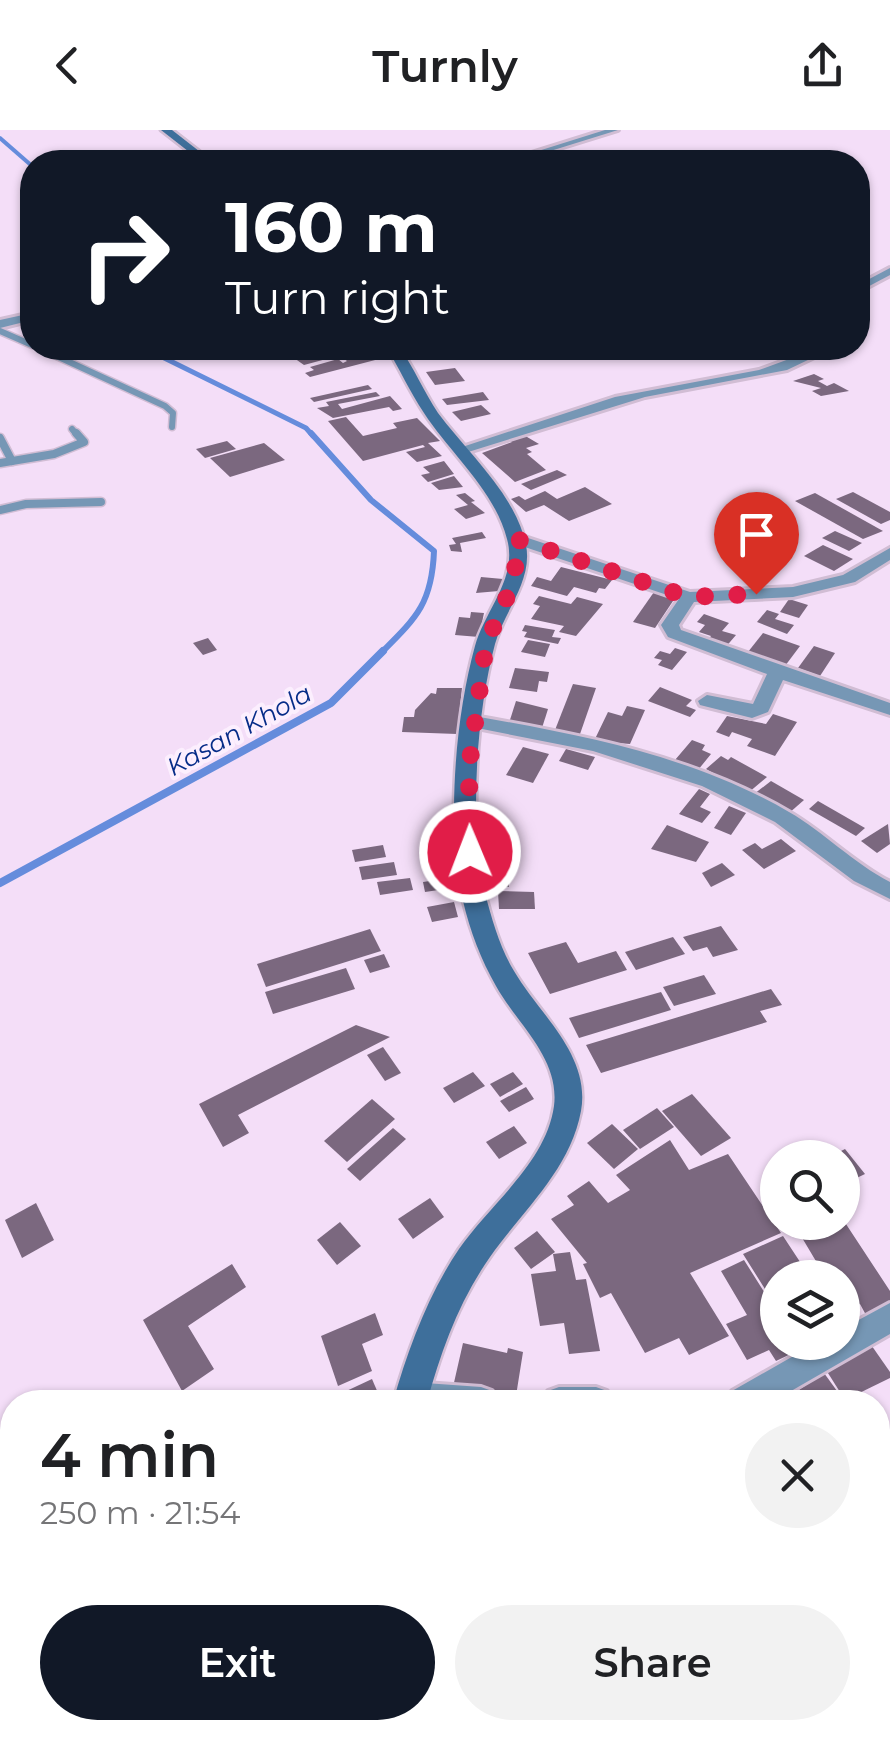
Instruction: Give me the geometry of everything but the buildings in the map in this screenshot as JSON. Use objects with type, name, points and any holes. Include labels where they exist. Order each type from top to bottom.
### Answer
[{"type":"main road","points":[[166,130],[192,150]]},
{"type":"main road","points":[[400,360],[516,539],[510,590],[486,644],[474,722],[469,767],[471,885],[493,957],[567,1072],[568,1105],[559,1139],[466,1264],[426,1347],[413,1390]]},
{"type":"street","points":[[547,150],[614,130]]},
{"type":"street","points":[[460,450],[645,393],[772,371],[805,360]]},
{"type":"street","points":[[516,539],[688,597],[793,592],[848,579],[890,553]]},
{"type":"street","points":[[688,597],[670,626],[674,633],[890,709]]},
{"type":"street","points":[[707,702],[752,712],[761,708],[777,672]]},
{"type":"street","points":[[474,722],[574,739],[685,770],[782,817],[890,891]]},
{"type":"street","points":[[764,1390],[890,1318]]},
{"type":"lane","points":[[66,360],[165,406],[172,414],[172,427]]},
{"type":"lane","points":[[0,463],[79,446],[84,442],[72,429]]},
{"type":"lane","points":[[0,438],[12,461]]},
{"type":"lane","points":[[0,510],[26,504],[101,502]]},
{"type":"waterway","name":"Kasan Khola","points":[[0,138],[20,156]]},
{"type":"waterway","name":"Kasan Khola","points":[[168,360],[306,428],[313,436]]},
{"type":"waterway","name":"Kasan Khola","points":[[311,433],[371,500],[434,551],[430,584],[420,609],[380,654]]},
{"type":"waterway","name":"Kasan Khola","points":[[380,654],[383,651]]},
{"type":"waterway","name":"Kasan Khola","points":[[0,883],[331,703],[380,654]]},
{"type":"route","points":[[470,852],[469,767],[486,644],[510,590],[516,539],[688,597],[756,594]]}]
